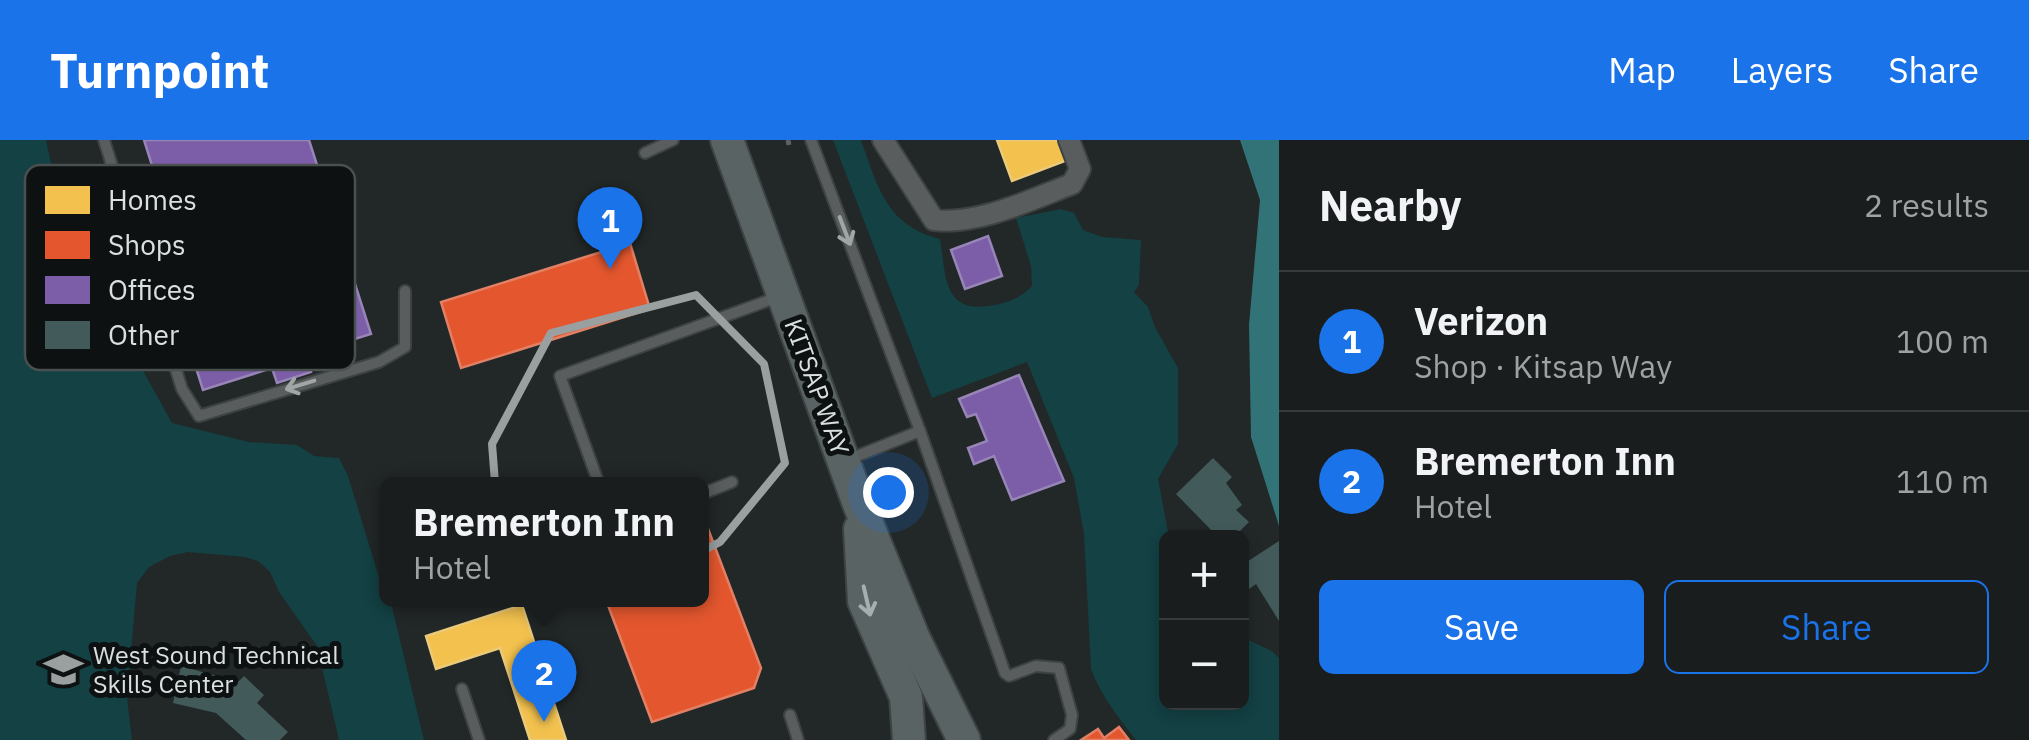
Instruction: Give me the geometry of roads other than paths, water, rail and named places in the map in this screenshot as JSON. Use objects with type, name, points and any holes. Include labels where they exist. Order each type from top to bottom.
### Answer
[{"type":"main road","name":"KITSAP WAY","points":[[732,142],[859,504],[914,639],[964,740]]},
{"type":"main road","points":[[859,504],[864,602],[906,697],[909,740]]},
{"type":"street","points":[[883,140],[934,220],[950,222],[1072,184],[1080,170],[1069,140]]},
{"type":"lane","points":[[104,140],[112,165]]},
{"type":"lane","points":[[645,153],[673,140]]},
{"type":"lane","points":[[811,140],[1005,673],[1009,676],[1036,666],[1059,668],[1072,715],[1070,729],[1054,740]]},
{"type":"lane","points":[[355,369],[379,362],[404,347],[405,291]]},
{"type":"lane","points":[[597,477],[560,376],[783,295]]},
{"type":"lane","points":[[176,370],[182,389],[199,416],[352,370]]},
{"type":"lane","points":[[844,461],[920,431]]},
{"type":"lane","points":[[709,491],[732,482]]},
{"type":"lane","points":[[462,689],[478,740]]},
{"type":"lane","points":[[790,715],[798,740]]},
{"type":"place","name":"Verizon","points":[[610,269]]},
{"type":"place","name":"West Sound Technical Skills Center","points":[[63,669]]},
{"type":"place","name":"Bremerton Inn","points":[[544,722]]}]
